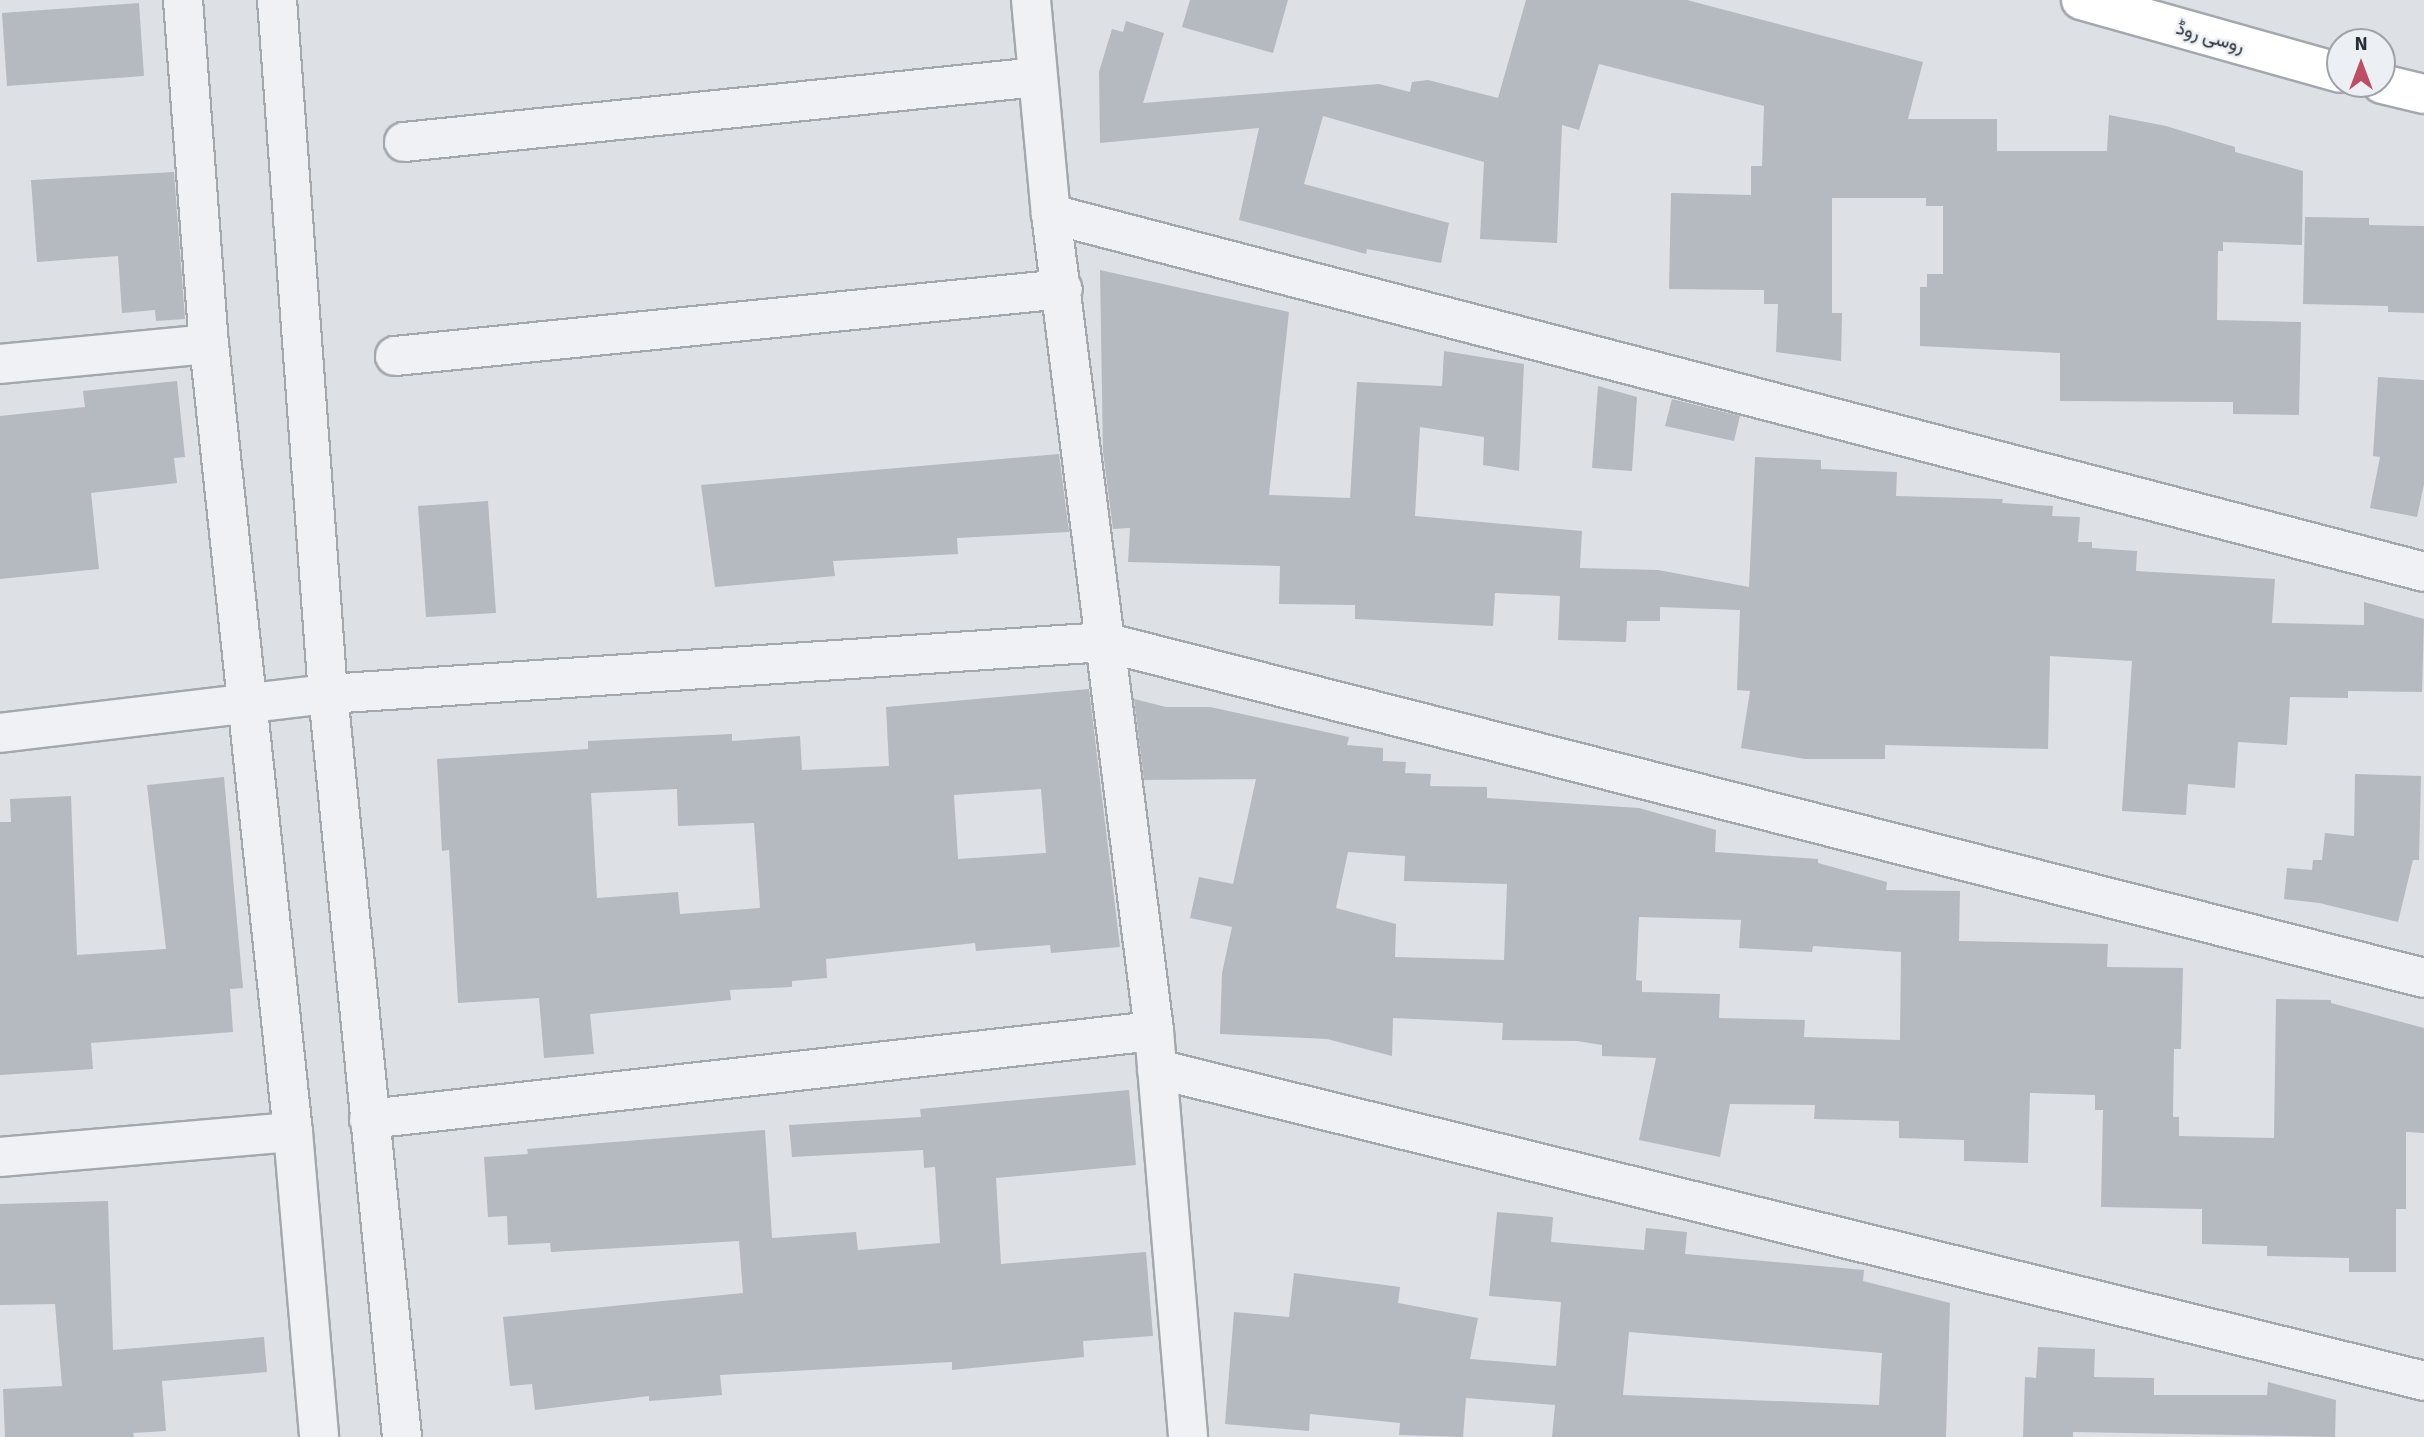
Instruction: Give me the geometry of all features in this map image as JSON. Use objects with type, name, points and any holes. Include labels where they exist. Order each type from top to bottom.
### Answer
[{"type":"main road","name":"روسی روڈ","points":[[2081,0],[2326,69]]},
{"type":"main road","points":[[2396,87],[2424,94]]},
{"type":"street","points":[[183,0],[209,344],[250,706],[293,1132],[319,1437]]},
{"type":"street","points":[[276,0],[328,694],[402,1437]]},
{"type":"street","points":[[1031,0],[1051,214],[1063,289],[1104,642],[1154,1031],[1180,1436]]},
{"type":"street","points":[[404,142],[1037,77]]},
{"type":"street","points":[[1051,214],[2424,572]]},
{"type":"street","points":[[395,356],[1063,289]]},
{"type":"street","points":[[0,364],[209,344]]},
{"type":"street","points":[[0,733],[250,706],[328,694],[1104,642],[2424,978]]},
{"type":"street","points":[[369,1119],[1154,1031]]},
{"type":"street","points":[[1157,1069],[2424,1381]]},
{"type":"street","points":[[0,1157],[293,1132]]},
{"type":"building","points":[[1190,0],[1288,0],[1273,53],[1182,27]]},
{"type":"building","points":[[1526,0],[1687,0],[1923,62],[1908,119],[1997,119],[1997,151],[2107,151],[2109,115],[2166,126],[2235,147],[2235,152],[2303,171],[2302,245],[2223,242],[2223,251],[2218,251],[2217,320],[2301,322],[2299,415],[2233,414],[2233,402],[2060,401],[2060,353],[1920,346],[1920,287],[1927,287],[1927,274],[1943,274],[1943,206],[1926,206],[1926,198],[1832,198],[1832,313],[1842,313],[1841,361],[1776,352],[1778,304],[1764,304],[1764,290],[1669,289],[1671,193],[1751,195],[1751,166],[1762,166],[1764,106],[1599,64],[1579,130],[1562,125],[1557,243],[1480,239],[1484,162],[1323,116],[1304,184],[1449,223],[1441,263],[1367,249],[1366,254],[1239,220],[1259,128],[1100,143],[1099,72],[1112,29],[1123,32],[1126,21],[1164,33],[1143,103],[1379,84],[1410,92],[1412,82],[1428,80],[1498,98]]},
{"type":"building","points":[[139,3],[144,76],[7,86],[2,13]]},
{"type":"building","points":[[174,172],[185,319],[156,321],[155,310],[122,313],[118,256],[37,262],[31,180]]},
{"type":"building","points":[[2305,217],[2369,218],[2369,225],[2424,226],[2424,313],[2388,312],[2388,306],[2303,304]]},
{"type":"building","points":[[1100,270],[1289,312],[1269,495],[1350,498],[1357,382],[1442,386],[1444,351],[1524,364],[1519,471],[1483,465],[1484,437],[1420,427],[1415,516],[1582,531],[1580,568],[1658,570],[1749,587],[1755,457],[1821,460],[1821,469],[1897,472],[1896,496],[2003,499],[2002,503],[2053,506],[2052,516],[2080,517],[2078,542],[2092,542],[2092,548],[2137,551],[2136,571],[2275,579],[2272,623],[2364,625],[2364,602],[2424,619],[2422,692],[2348,691],[2348,698],[2290,697],[2287,745],[2238,742],[2235,788],[2188,784],[2186,815],[2122,811],[2132,661],[2050,656],[2048,749],[1885,745],[1885,759],[1805,759],[1741,748],[1750,691],[1737,690],[1740,610],[1660,607],[1660,621],[1627,621],[1626,642],[1558,640],[1560,596],[1495,593],[1493,626],[1355,619],[1355,605],[1279,604],[1280,566],[1128,562],[1130,528],[1113,529],[1103,452]]},
{"type":"building","points":[[2378,377],[2424,380],[2424,484],[2417,517],[2370,508],[2380,457],[2373,456]]},
{"type":"building","points":[[177,381],[185,457],[174,458],[177,483],[91,493],[99,569],[0,579],[0,416],[85,407],[83,391]]},
{"type":"building","points":[[1598,386],[1637,397],[1632,471],[1592,468]]},
{"type":"building","points":[[1672,399],[1740,416],[1734,441],[1665,426]]},
{"type":"building","points":[[1059,454],[1069,532],[957,538],[958,554],[833,561],[835,576],[715,587],[701,485]]},
{"type":"building","points":[[488,501],[496,613],[426,617],[418,506]]},
{"type":"building","points":[[1089,689],[1120,947],[1051,953],[1050,945],[976,951],[975,943],[826,959],[827,978],[792,981],[792,987],[730,990],[731,1000],[590,1014],[594,1054],[544,1058],[539,998],[458,1003],[449,850],[442,851],[437,759],[588,749],[588,741],[732,734],[732,741],[800,736],[802,770],[889,766],[886,707]],"holes":[[[677,789],[678,826],[754,823],[760,908],[680,914],[678,892],[597,898],[591,793]],[[1041,789],[1046,853],[958,859],[954,795]]]},
{"type":"building","points":[[1134,699],[1166,707],[1210,707],[1349,737],[1347,745],[1383,748],[1383,761],[1406,762],[1405,773],[1431,774],[1430,786],[1487,787],[1487,798],[1639,808],[1716,830],[1715,852],[1818,859],[1818,863],[1887,882],[1886,890],[1960,891],[1959,941],[2108,944],[2107,967],[2183,968],[2181,1049],[2174,1049],[2173,1117],[2179,1117],[2179,1136],[2274,1138],[2276,999],[2331,1000],[2331,1003],[2424,1028],[2424,1133],[2406,1132],[2406,1209],[2396,1209],[2396,1272],[2349,1272],[2349,1258],[2267,1256],[2267,1246],[2202,1244],[2202,1209],[2101,1207],[2103,1110],[2095,1110],[2095,1095],[2030,1093],[2028,1163],[1964,1161],[1964,1140],[1899,1138],[1899,1121],[1814,1119],[1815,1105],[1730,1104],[1720,1157],[1639,1140],[1656,1058],[1602,1056],[1602,1045],[1577,1041],[1502,1040],[1503,1023],[1393,1018],[1392,1056],[1327,1039],[1220,1034],[1222,973],[1232,927],[1190,918],[1199,877],[1233,884],[1256,779],[1144,780]],"holes":[[[1348,852],[1405,856],[1404,881],[1507,884],[1504,960],[1395,957],[1396,924],[1336,908]],[[1639,917],[1741,920],[1739,948],[1812,952],[1813,946],[1901,952],[1900,1040],[1804,1037],[1805,1020],[1719,1018],[1720,994],[1642,992],[1642,981],[1636,980]]]},
{"type":"building","points":[[2355,774],[2421,776],[2419,860],[2413,860],[2398,922],[2319,903],[2284,899],[2287,868],[2312,870],[2313,860],[2322,860],[2325,833],[2354,836]]},
{"type":"building","points":[[224,777],[243,988],[230,989],[233,1032],[91,1043],[93,1069],[0,1075],[0,822],[11,822],[10,799],[71,796],[77,955],[166,949],[147,785]]},
{"type":"building","points":[[1129,1090],[1136,1165],[996,1178],[1001,1264],[1146,1252],[1153,1336],[1083,1341],[1084,1357],[952,1370],[952,1362],[720,1375],[722,1395],[649,1401],[649,1396],[535,1410],[532,1384],[510,1386],[503,1317],[743,1293],[739,1241],[551,1252],[550,1243],[508,1245],[507,1216],[488,1217],[484,1157],[528,1154],[527,1149],[765,1130],[772,1238],[856,1232],[858,1250],[940,1243],[935,1167],[924,1168],[923,1150],[792,1157],[789,1125],[921,1117],[920,1109]]},
{"type":"building","points":[[108,1201],[113,1350],[264,1337],[267,1372],[162,1381],[166,1431],[133,1433],[134,1437],[5,1437],[3,1389],[62,1386],[55,1304],[0,1305],[0,1204]]},
{"type":"building","points":[[1497,1212],[1553,1217],[1551,1242],[1644,1250],[1646,1228],[1687,1232],[1685,1254],[1864,1270],[1863,1281],[1950,1303],[1946,1437],[1552,1437],[1555,1405],[1466,1398],[1463,1437],[1399,1435],[1400,1423],[1310,1414],[1309,1431],[1225,1424],[1234,1312],[1289,1317],[1294,1273],[1400,1287],[1398,1303],[1478,1318],[1470,1359],[1556,1366],[1561,1302],[1489,1296]],"holes":[[[1629,1332],[1882,1353],[1879,1405],[1623,1395]]]},
{"type":"building","points":[[2038,1347],[2095,1349],[2094,1377],[2154,1378],[2154,1395],[2267,1395],[2268,1382],[2336,1400],[2335,1437],[2073,1432],[2073,1437],[2023,1437],[2025,1377],[2036,1378]]}]
